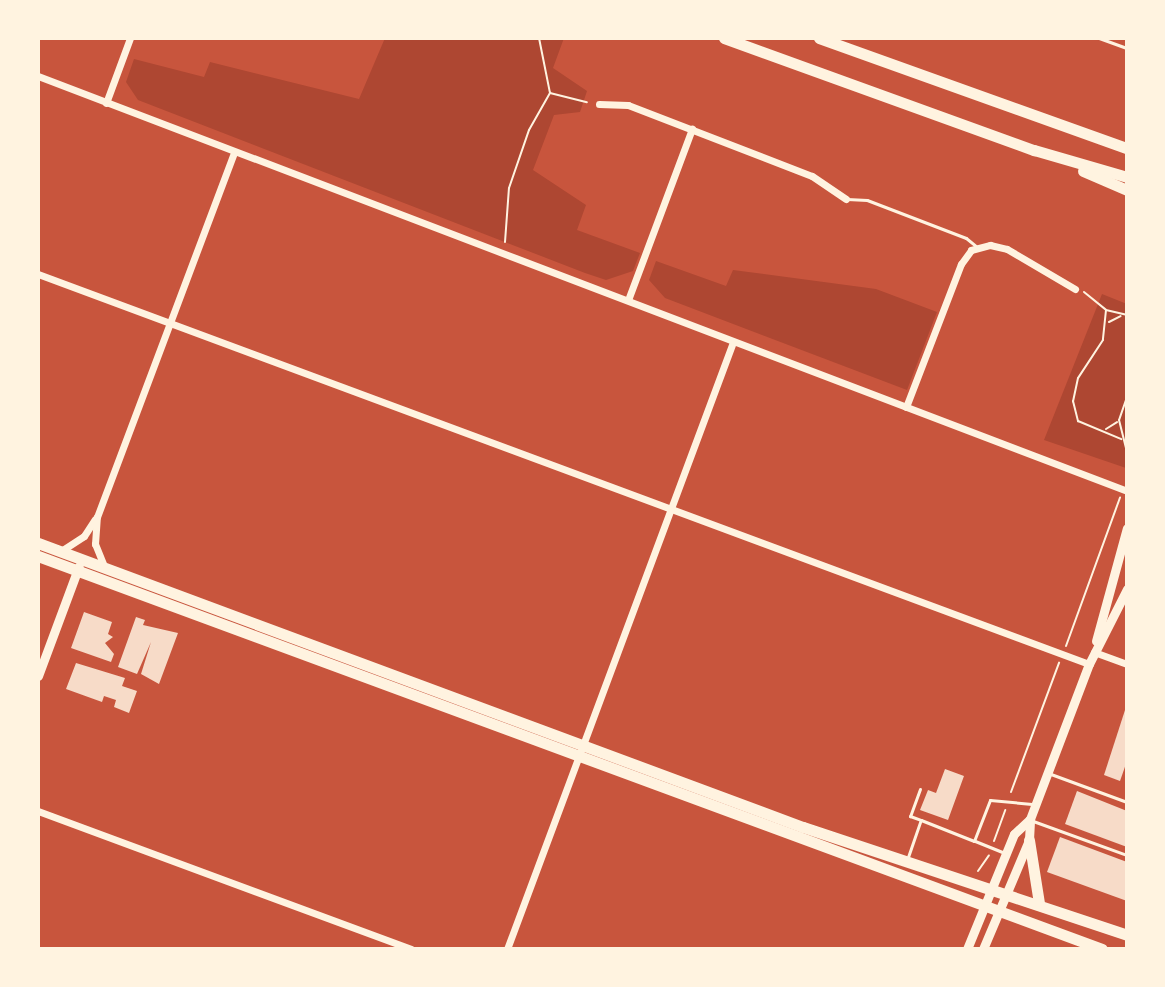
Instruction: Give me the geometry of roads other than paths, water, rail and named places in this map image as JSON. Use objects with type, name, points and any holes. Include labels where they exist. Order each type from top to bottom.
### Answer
[{"type":"main road","points":[[724,38],[1034,150],[1127,190]]},
{"type":"main road","points":[[819,38],[1127,148]]},
{"type":"main road","points":[[1074,130],[1127,140]]},
{"type":"main road","points":[[1034,150],[1127,177]]},
{"type":"main road","points":[[1094,652],[1127,528]]},
{"type":"main road","points":[[38,543],[61,551],[79,564],[581,750],[1127,935]]},
{"type":"main road","points":[[38,556],[106,568],[1102,949]]},
{"type":"main road","points":[[38,676],[79,564]]},
{"type":"main road","points":[[967,949],[1005,853],[1030,819],[1094,652],[1127,589]]},
{"type":"main road","points":[[1030,819],[1029,840],[1039,903]]},
{"type":"main road","points":[[983,949],[1029,840]]},
{"type":"street","points":[[106,103],[130,38]]},
{"type":"street","points":[[38,76],[1125,490]]},
{"type":"street","points":[[599,104],[628,105],[692,129],[812,176],[846,199]]},
{"type":"street","points":[[628,300],[692,129]]},
{"type":"street","points":[[61,551],[84,536],[97,517],[234,152]]},
{"type":"street","points":[[906,407],[961,264],[977,247],[1007,249],[1075,289]]},
{"type":"street","points":[[38,274],[1089,664]]},
{"type":"street","points":[[507,949],[733,342]]},
{"type":"street","points":[[97,517],[96,548],[106,568]]},
{"type":"street","points":[[1094,652],[1127,664]]},
{"type":"street","points":[[38,811],[411,949]]},
{"type":"lane","points":[[1099,38],[1127,48]]},
{"type":"lane","points":[[846,199],[907,215],[977,247]]},
{"type":"lane","points":[[1047,773],[1127,802]]},
{"type":"lane","points":[[920,789],[910,816],[1005,853]]},
{"type":"lane","points":[[974,841],[990,800],[1036,804]]},
{"type":"lane","points":[[1030,819],[1127,855]]},
{"type":"lane","points":[[906,860],[921,820]]}]
